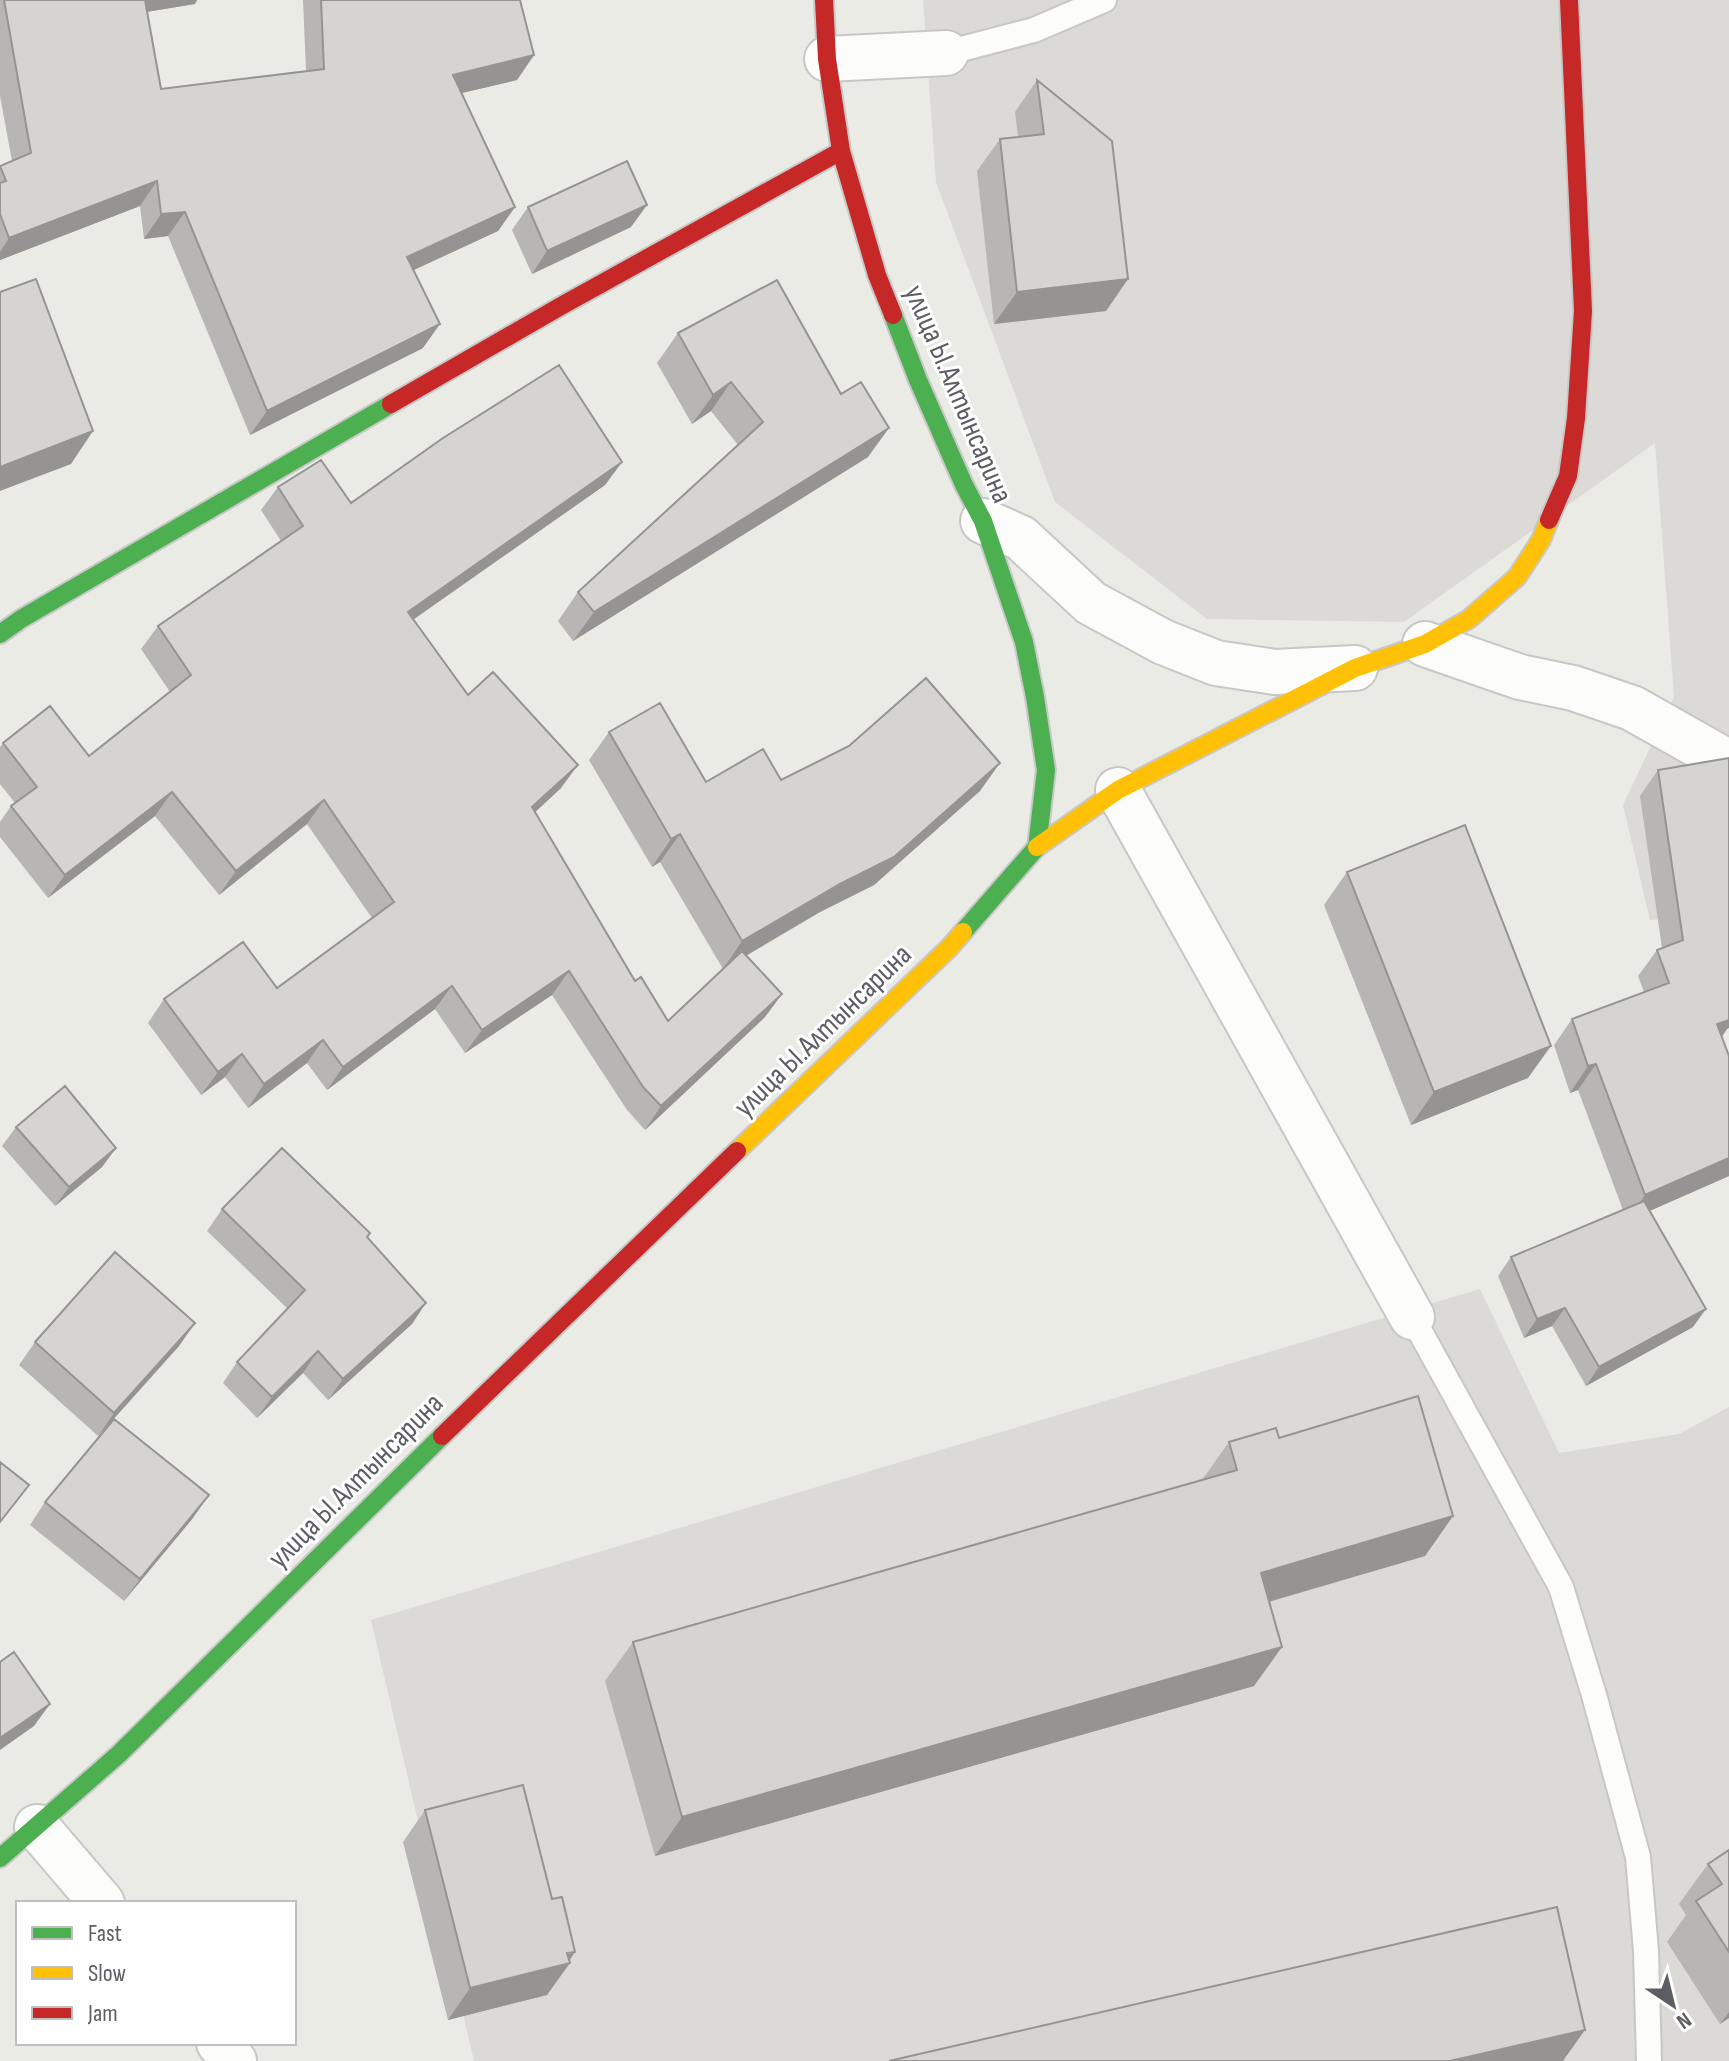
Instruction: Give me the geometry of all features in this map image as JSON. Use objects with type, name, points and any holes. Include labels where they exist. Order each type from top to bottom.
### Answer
[{"type":"street","name":"улица Ы.Алтынсарина","points":[[0,1858],[119,1754],[511,1367],[949,948],[1037,847],[1046,770],[1024,642],[983,521],[918,380],[882,288],[841,151],[827,59],[824,0]]},
{"type":"street","points":[[1037,847],[1118,790],[1355,668],[1425,644],[1469,619],[1517,577],[1541,540],[1568,476],[1576,418],[1583,311],[1569,0]]},
{"type":"street","points":[[827,59],[946,53]]},
{"type":"street","points":[[0,634],[547,313],[841,151]]},
{"type":"street","points":[[983,521],[1021,538],[1091,603],[1163,642],[1216,663],[1275,672],[1355,668]]},
{"type":"street","points":[[1425,644],[1520,677],[1573,688],[1632,708],[1724,760],[1729,766]]},
{"type":"street","points":[[1118,790],[1412,1317]]},
{"type":"street","points":[[37,1827],[100,1901]]},
{"type":"street","points":[[221,2045],[234,2061]]},
{"type":"lane","points":[[946,53],[1034,30],[1104,0]]},
{"type":"lane","points":[[1412,1317],[1561,1587],[1638,1857],[1646,1951],[1649,2061]]},
{"type":"shaded area","points":[[923,0],[1729,0],[1729,912],[1650,920],[1623,805],[1674,697],[1655,443],[1404,622],[1207,619],[1055,502],[936,182]]},
{"type":"shaded area","points":[[1480,1289],[1559,1453],[1679,1434],[1729,1407],[1729,2061],[474,2061],[371,1620]]},
{"type":"building","points":[[4,0],[145,0],[161,89],[324,69],[321,0],[520,0],[534,55],[453,75],[515,207],[407,257],[440,324],[267,411],[185,212],[161,214],[157,181],[9,238],[0,214],[0,183],[6,181],[0,166],[31,153]]},
{"type":"building","points":[[1037,80],[1112,141],[1128,279],[1017,292],[1000,139],[1044,134]]},
{"type":"building","points":[[627,161],[647,205],[547,251],[528,207]]},
{"type":"building","points":[[36,279],[93,431],[0,467],[0,292]]},
{"type":"building","points":[[777,280],[841,394],[861,382],[889,428],[594,612],[578,592],[763,422],[731,382],[713,395],[678,333]]},
{"type":"building","points":[[559,365],[622,462],[408,612],[468,695],[493,672],[578,765],[532,807],[635,981],[641,977],[668,1021],[742,951],[782,994],[661,1106],[643,1087],[569,971],[482,1030],[452,986],[343,1067],[323,1040],[264,1084],[242,1054],[218,1072],[164,999],[243,942],[277,988],[394,902],[324,800],[236,871],[172,792],[65,875],[11,806],[37,787],[3,743],[50,706],[89,756],[191,675],[158,626],[303,526],[278,487],[321,460],[351,503],[443,438]]},
{"type":"building","points":[[926,678],[1000,763],[894,857],[840,884],[742,941],[680,834],[671,839],[609,732],[660,703],[706,782],[763,749],[781,780],[849,746]]},
{"type":"building","points":[[1729,758],[1729,1020],[1717,1024],[1729,1056],[1729,1158],[1645,1195],[1596,1064],[1588,1066],[1572,1019],[1669,983],[1657,950],[1683,940],[1658,770]]},
{"type":"building","points":[[1465,825],[1551,1046],[1434,1092],[1347,872]]},
{"type":"building","points":[[65,1086],[116,1148],[69,1187],[16,1127]]},
{"type":"building","points":[[282,1148],[370,1233],[367,1237],[426,1303],[343,1379],[318,1351],[272,1397],[237,1362],[305,1290],[222,1209]]},
{"type":"building","points":[[1644,1201],[1706,1309],[1599,1367],[1565,1308],[1537,1319],[1511,1257]]},
{"type":"building","points":[[115,1252],[195,1323],[114,1413],[35,1342]]},
{"type":"building","points":[[1418,1396],[1453,1516],[1261,1573],[1282,1647],[682,1817],[633,1642],[1237,1470],[1229,1442],[1276,1428],[1279,1438]]},
{"type":"building","points":[[114,1419],[209,1495],[140,1579],[45,1502]]},
{"type":"building","points":[[0,1462],[29,1485],[0,1522]]},
{"type":"building","points":[[14,1652],[50,1704],[0,1738],[0,1662]]},
{"type":"building","points":[[523,1785],[552,1899],[562,1897],[575,1952],[567,1953],[570,1963],[470,1988],[425,1810]]},
{"type":"building","points":[[1729,1850],[1729,1952],[1696,1901],[1722,1884],[1708,1864]]},
{"type":"building","points":[[1557,1907],[1585,2030],[1450,2061],[889,2061]]},
{"type":"traffic: fast","points":[[893,315],[918,380],[983,521],[1024,642],[1046,770],[1037,847],[963,932]]},
{"type":"traffic: fast","points":[[0,634],[391,404]]},
{"type":"traffic: fast","points":[[0,1858],[119,1754],[442,1436]]},
{"type":"traffic: slow","points":[[1037,847],[1118,790],[1355,668],[1425,644],[1469,619],[1517,577],[1541,540],[1549,520]]},
{"type":"traffic: slow","points":[[737,1151],[963,932]]},
{"type":"traffic: jam","points":[[824,0],[827,59],[841,151],[877,275],[893,315]]},
{"type":"traffic: jam","points":[[1549,520],[1568,476],[1576,418],[1583,311],[1569,0]]},
{"type":"traffic: jam","points":[[391,404],[841,151]]},
{"type":"traffic: jam","points":[[442,1436],[737,1151]]}]
